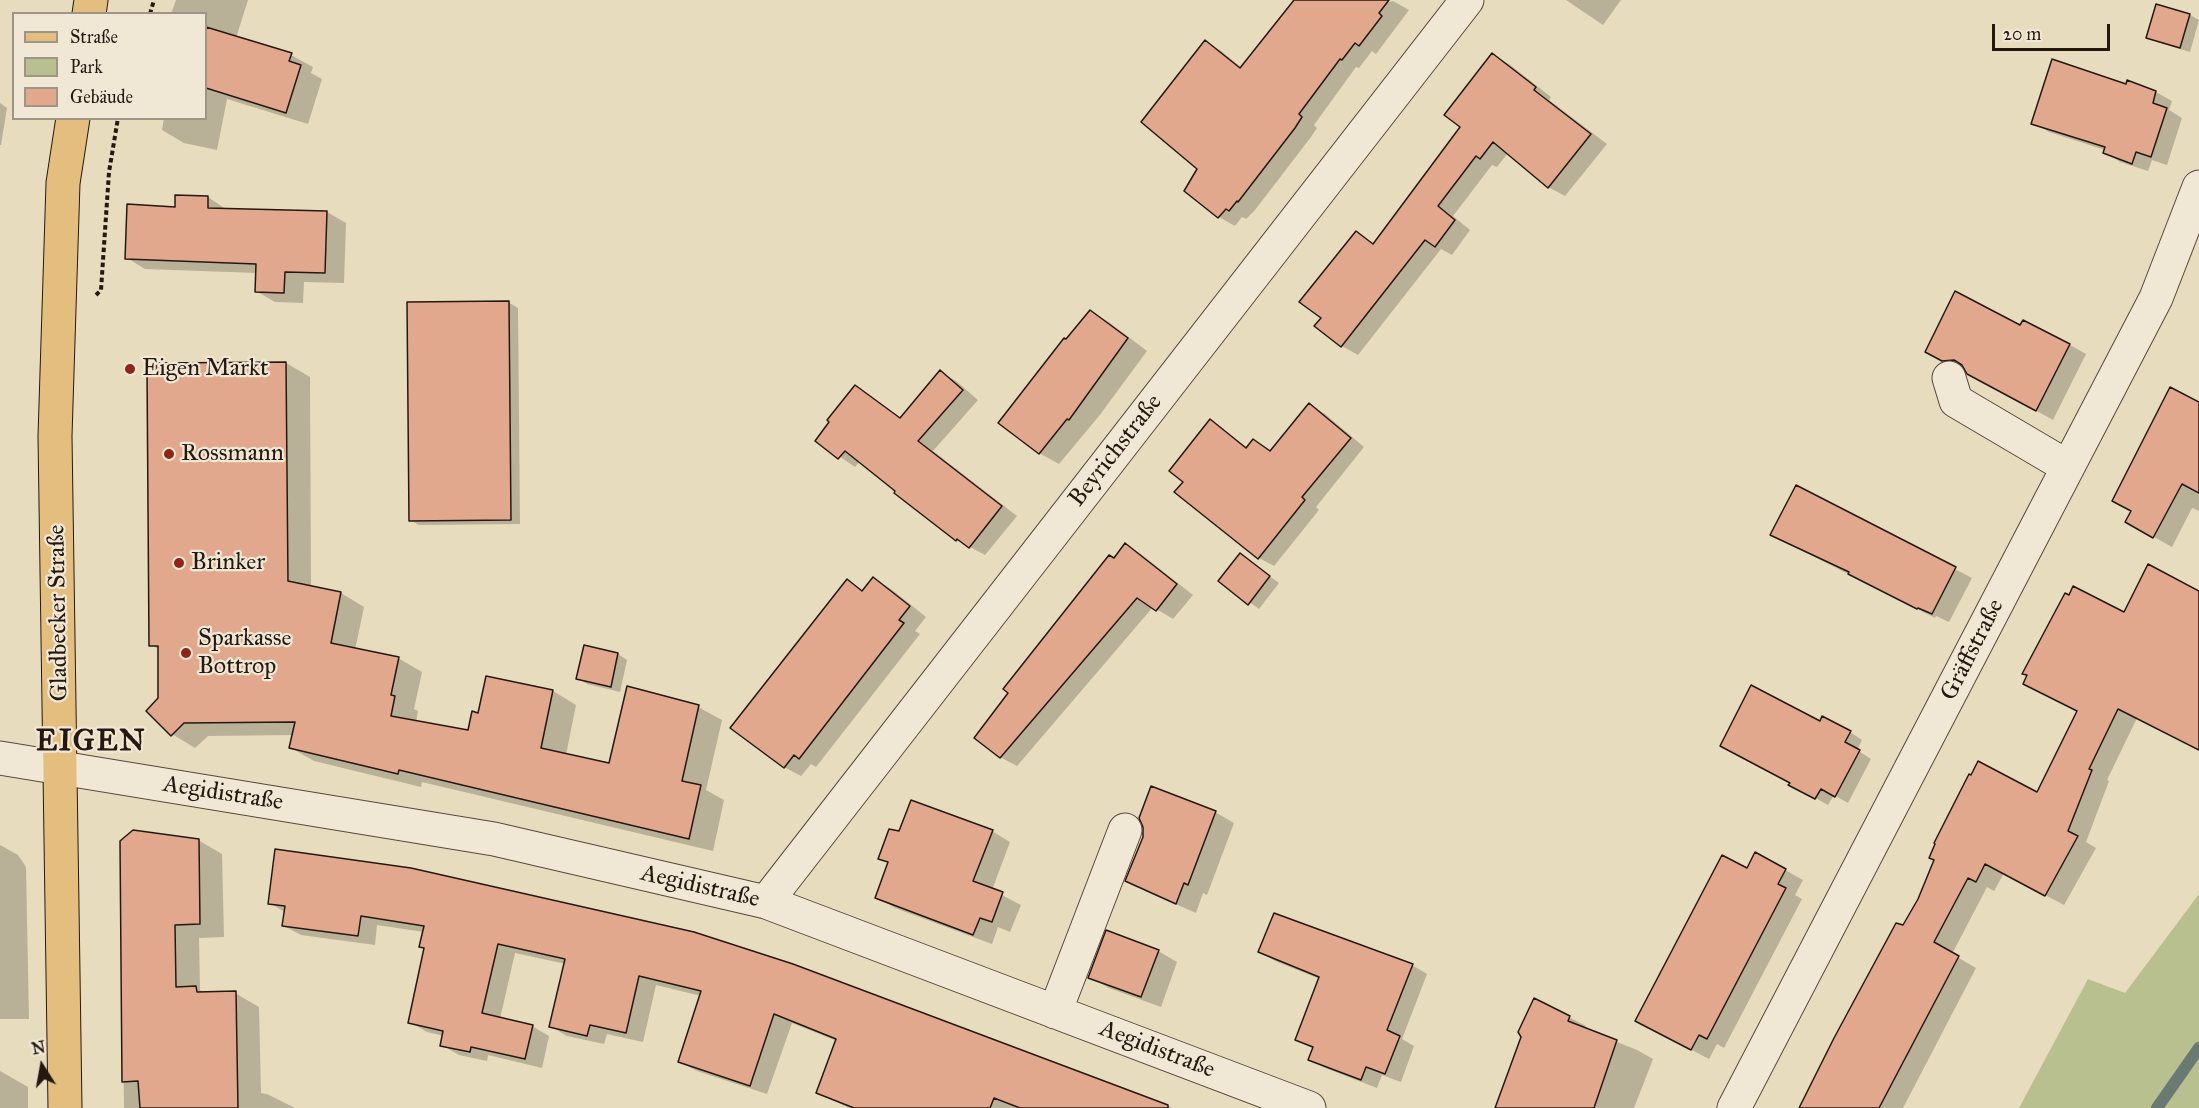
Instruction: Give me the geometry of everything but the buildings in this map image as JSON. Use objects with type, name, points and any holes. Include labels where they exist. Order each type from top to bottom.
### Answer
[{"type":"main road","name":"Gladbecker Straße","points":[[65,1108],[62,767],[55,436],[63,183],[73,120]]},
{"type":"street","name":"Beyrichstraße","points":[[766,902],[1467,0]]},
{"type":"street","name":"Gräffstraße","points":[[1734,1108],[2156,298],[2199,187]]},
{"type":"street","points":[[1949,378],[1956,401],[2068,467]]},
{"type":"street","name":"Aegidistraße","points":[[0,758],[494,839],[766,902],[1310,1108]]},
{"type":"street","points":[[1055,1011],[1125,830]]},
{"type":"green space","points":[[2199,894],[2199,1108],[2019,1108],[2088,979],[2125,993]]},
{"type":"waterway","points":[[2157,1108],[2199,1048]]},
{"type":"place","name":"Eigen Markt","points":[[130,369]]},
{"type":"place","name":"Rossmann","points":[[169,454]]},
{"type":"place","name":"Brinker","points":[[179,563]]},
{"type":"place","name":"Sparkasse Bottrop","points":[[186,653]]},
{"type":"district","name":"EIGEN","points":[[91,743]]}]
